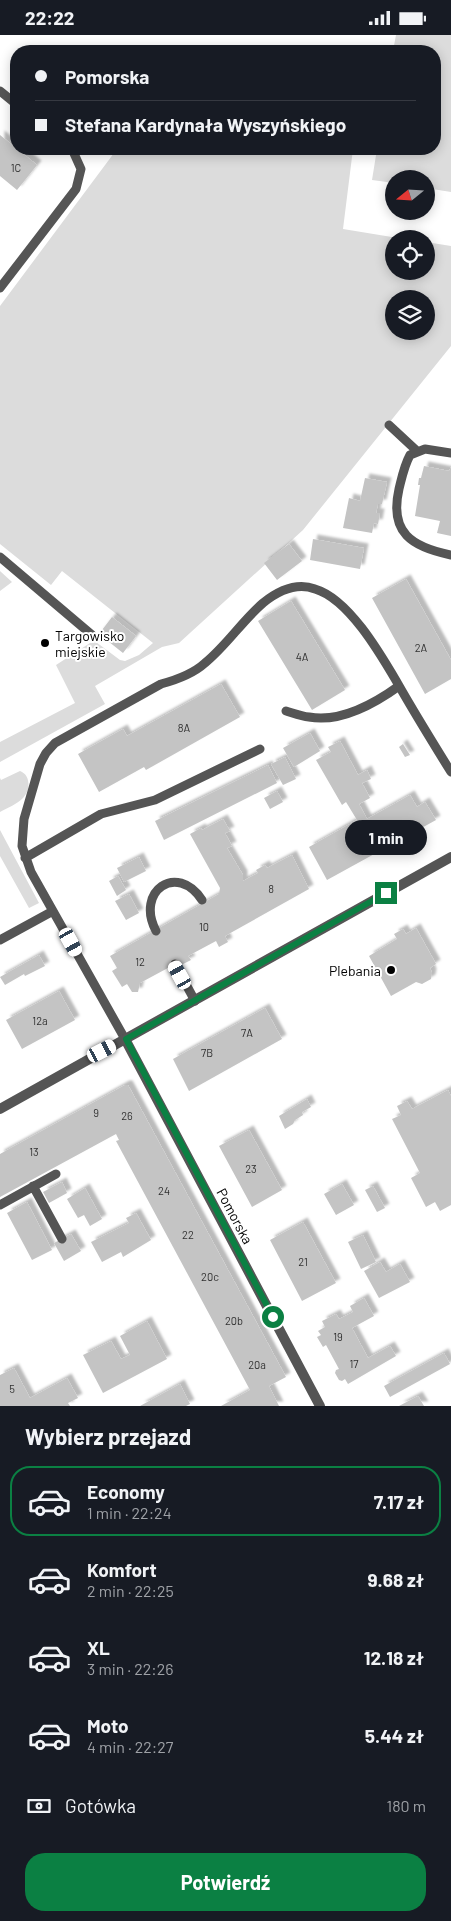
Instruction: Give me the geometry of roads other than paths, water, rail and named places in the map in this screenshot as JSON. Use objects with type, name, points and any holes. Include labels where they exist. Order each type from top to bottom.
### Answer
[{"type":"street","points":[[0,1109],[451,857]]},
{"type":"street","name":"Pomorska","points":[[126,1039],[320,1406]]},
{"type":"lane","points":[[0,91],[10,99]]},
{"type":"lane","points":[[0,288],[76,189],[80,169],[74,155]]},
{"type":"lane","points":[[388,425],[417,451]]},
{"type":"lane","points":[[451,453],[430,449],[417,451],[410,455],[404,466],[396,504],[399,525],[420,546],[431,551],[451,555]]},
{"type":"lane","points":[[0,557],[92,635]]},
{"type":"lane","points":[[126,1039],[25,858],[22,833],[28,802],[46,753],[55,743],[161,684],[175,680],[205,664],[263,603],[283,590],[300,586],[316,589],[334,600],[358,623],[381,654],[451,772]]},
{"type":"lane","points":[[286,711],[309,717],[329,718],[379,701],[399,686]]},
{"type":"lane","points":[[25,858],[101,814],[160,798],[260,749]]},
{"type":"lane","points":[[156,931],[150,913],[150,905],[153,896],[159,889],[168,884],[178,882],[188,885],[195,890],[202,900]]},
{"type":"lane","points":[[0,940],[54,911]]},
{"type":"lane","points":[[175,964],[195,1001]]},
{"type":"lane","points":[[0,1205],[56,1174]]},
{"type":"lane","points":[[33,1187],[62,1239]]},
{"type":"place","name":"Targowisko miejskie","points":[[45,643]]},
{"type":"place","name":"Plebania","points":[[391,970]]}]
